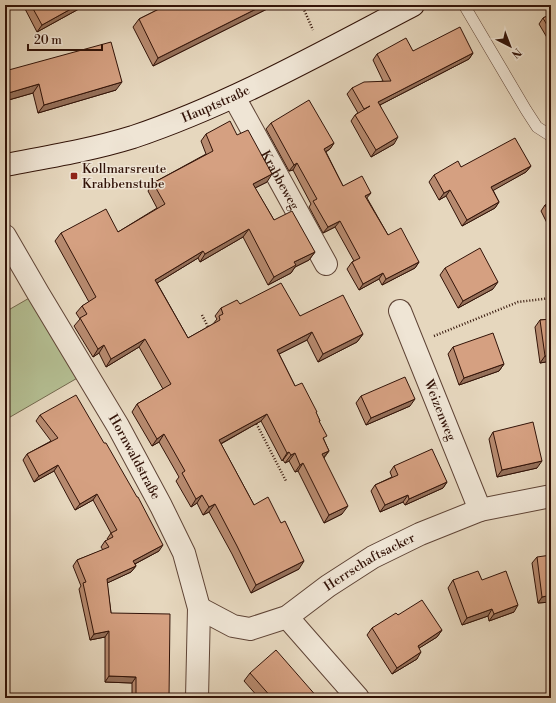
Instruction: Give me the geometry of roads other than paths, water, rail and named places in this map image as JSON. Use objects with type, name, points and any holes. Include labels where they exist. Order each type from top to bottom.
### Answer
[{"type":"street","name":"Hauptstraße","points":[[5,165],[66,154],[107,144],[177,121],[234,97],[413,5]]},
{"type":"street","name":"Krabbeweg","points":[[234,97],[326,264]]},
{"type":"street","name":"Hornwaldstraße","points":[[5,236],[38,294],[118,426],[161,506],[184,553],[199,608],[196,698]]},
{"type":"street","name":"Weizenweg","points":[[400,311],[480,510]]},
{"type":"street","name":"Herrschaftsacker","points":[[199,608],[233,626],[250,629],[287,617],[328,586],[373,557],[420,534],[480,510],[551,496]]},
{"type":"street","points":[[287,617],[358,698]]},
{"type":"lane","points":[[464,5],[533,121],[537,127],[551,136]]},
{"type":"place","name":"Kollmarsreute Krabbenstube","points":[[74,176]]}]
